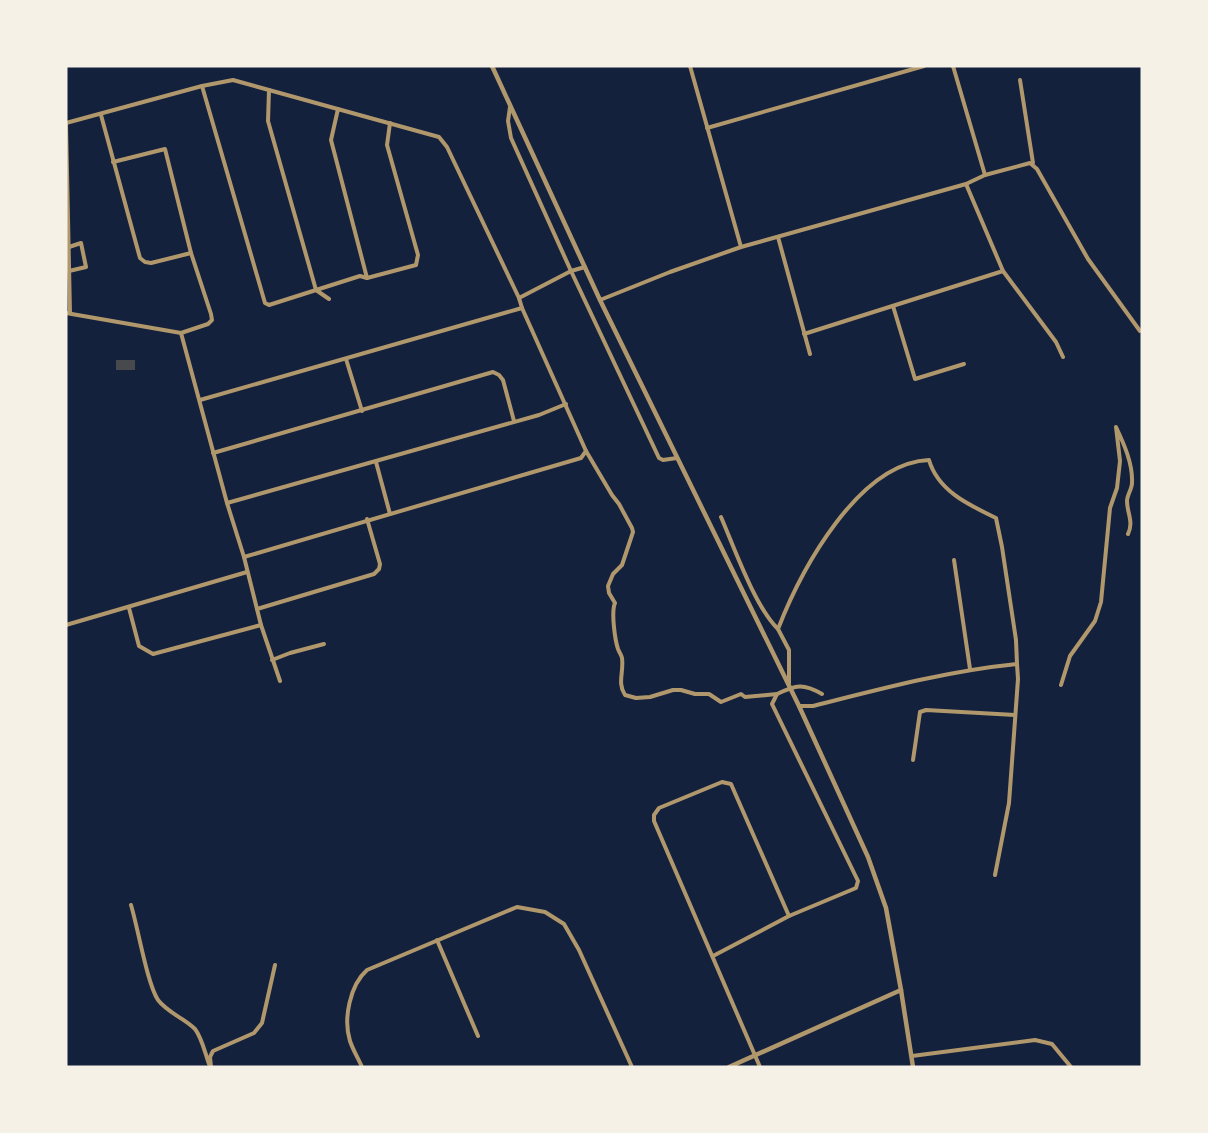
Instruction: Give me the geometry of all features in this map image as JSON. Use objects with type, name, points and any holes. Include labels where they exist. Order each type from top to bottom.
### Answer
[{"type":"street","points":[[492,66],[600,300],[799,706],[868,856],[886,908],[913,1067]]},
{"type":"street","points":[[690,66],[741,247]]},
{"type":"street","points":[[707,128],[924,66]]},
{"type":"street","points":[[953,66],[986,175]]},
{"type":"street","points":[[113,162],[165,149],[191,253],[212,320],[208,324],[181,333],[68,313],[66,123],[202,86],[233,80],[439,137],[447,147],[519,298],[586,451],[627,516],[633,532],[622,565],[613,574],[608,586],[615,603],[614,621],[622,659],[620,684],[625,695],[636,698],[650,697],[681,690],[695,694],[709,694],[712,698],[726,702],[741,694],[746,697],[777,694],[796,686],[805,686],[822,694]]},
{"type":"street","points":[[1020,80],[1034,164],[1088,259],[1140,332]]},
{"type":"street","points":[[202,86],[265,303],[269,305],[360,276],[367,278],[416,265],[418,260],[387,145],[390,123]]},
{"type":"street","points":[[269,90],[268,121],[316,290],[329,299]]},
{"type":"street","points":[[511,107],[508,121],[511,138],[571,272],[659,458],[663,460],[677,458]]},
{"type":"street","points":[[338,109],[332,133],[332,149],[367,278]]},
{"type":"street","points":[[101,115],[140,258],[151,263],[191,253]]},
{"type":"street","points":[[600,300],[741,247],[966,184],[986,175],[1030,163],[1034,164]]},
{"type":"street","points":[[966,184],[1004,271],[1056,342],[1064,357]]},
{"type":"street","points":[[777,237],[810,354]]},
{"type":"street","points":[[69,247],[81,243],[86,267],[69,272]]},
{"type":"street","points":[[519,298],[585,267]]},
{"type":"street","points":[[804,334],[1004,271]]},
{"type":"street","points":[[892,306],[915,379],[964,364]]},
{"type":"street","points":[[200,400],[522,308]]},
{"type":"street","points":[[181,333],[261,625],[280,681]]},
{"type":"street","points":[[346,359],[362,411]]},
{"type":"street","points":[[213,453],[493,372],[503,380],[514,421]]},
{"type":"street","points":[[227,503],[539,415],[566,404]]},
{"type":"street","points":[[1061,685],[1070,656],[1095,621],[1101,603],[1110,508],[1117,488],[1120,461],[1116,427],[1124,443],[1132,476],[1127,501],[1131,523],[1128,534]]},
{"type":"street","points":[[244,557],[581,458],[586,451]]},
{"type":"street","points":[[778,629],[789,601],[835,523],[862,493],[899,466],[917,460],[929,460],[943,485],[963,502],[996,518],[1016,640],[1018,679],[1009,803],[995,875]]},
{"type":"street","points":[[376,462],[390,514]]},
{"type":"street","points":[[720,517],[751,586],[789,650],[790,688]]},
{"type":"street","points":[[257,609],[374,574],[380,564],[367,519]]},
{"type":"street","points":[[954,560],[970,670]]},
{"type":"street","points":[[66,625],[247,572]]},
{"type":"street","points":[[129,608],[139,646],[153,654],[261,625]]},
{"type":"street","points":[[272,660],[324,644]]},
{"type":"street","points":[[799,706],[813,706],[900,684],[970,670],[1017,664]]},
{"type":"street","points":[[713,956],[789,916],[856,888],[858,881],[772,704],[777,694]]},
{"type":"street","points":[[913,759],[920,712],[926,710],[1015,715]]},
{"type":"street","points":[[760,1067],[654,821],[654,815],[659,808],[722,782],[731,784],[789,916]]},
{"type":"street","points":[[131,905],[148,971],[158,999],[174,1015],[194,1029],[201,1040],[210,1065]]},
{"type":"street","points":[[362,1067],[349,1039],[348,1022],[350,1001],[358,978],[367,970],[517,907],[545,912],[564,924],[579,950],[632,1067]]},
{"type":"street","points":[[437,939],[478,1036]]},
{"type":"street","points":[[210,1065],[213,1051],[254,1033],[262,1023],[275,965]]},
{"type":"street","points":[[729,1067],[901,990]]},
{"type":"street","points":[[912,1056],[1035,1040],[1052,1044],[1071,1067]]},
{"type":"building","points":[[116,360],[135,360],[135,370],[116,370]]}]
